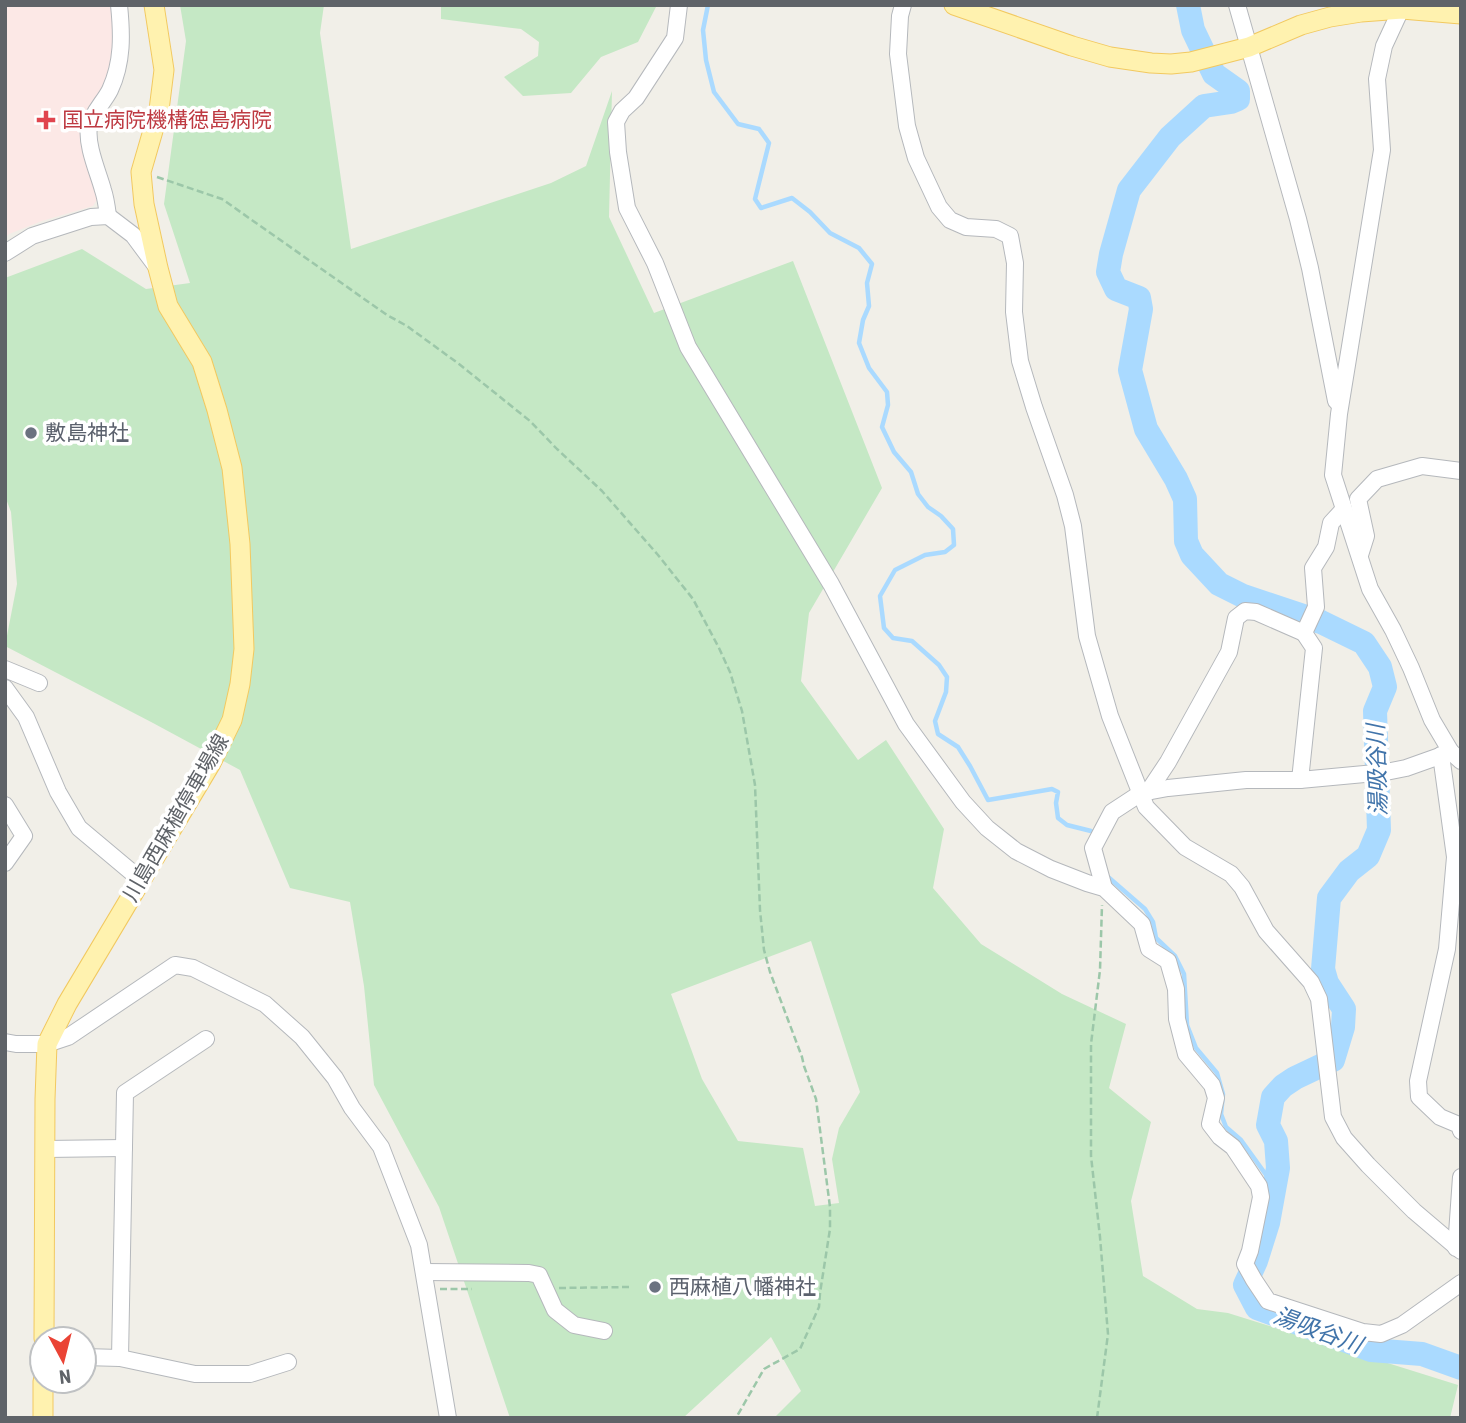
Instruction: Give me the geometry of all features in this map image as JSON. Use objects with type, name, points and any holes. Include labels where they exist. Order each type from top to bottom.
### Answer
[{"type":"main road","name":"川島西麻植停車場線","points":[[44,1325],[47,1044],[67,1004],[226,735],[240,684],[244,649],[240,544],[232,468],[202,362],[168,306],[144,204],[141,172],[159,110],[164,70],[154,5]]},
{"type":"main road","points":[[954,5],[1072,46],[1110,57],[1151,63],[1191,62],[1249,47],[1301,25],[1361,12],[1403,7],[1461,14]]},
{"type":"main road","points":[[43,1395],[43,1418]]},
{"type":"street","points":[[108,216],[105,194],[89,142],[89,128],[117,71],[122,36],[119,5]]},
{"type":"street","points":[[679,5],[675,38],[636,98],[622,111],[617,122],[618,152],[627,208],[655,262],[688,346],[831,584],[906,724],[963,802],[987,828],[1016,851],[1051,869],[1104,888],[1142,924],[1149,949],[1168,961],[1175,989],[1177,1019],[1186,1054],[1212,1085],[1216,1098],[1210,1124],[1220,1137],[1233,1147],[1259,1186],[1261,1197],[1245,1264],[1268,1301],[1363,1332],[1381,1334],[1402,1325],[1461,1283]]},
{"type":"street","points":[[903,5],[898,54],[907,127],[916,158],[939,207],[950,220],[966,227],[996,229],[1010,236],[1015,263],[1014,312],[1020,361],[1073,526],[1087,636],[1110,716],[1144,793],[1146,807],[1185,847],[1231,874],[1242,887],[1266,931],[1311,982],[1319,999],[1333,1117],[1344,1138],[1368,1165],[1458,1250]]},
{"type":"street","points":[[1237,5],[1298,219],[1339,414]]},
{"type":"street","points":[[1403,7],[1384,46],[1377,79],[1382,150],[1339,414],[1333,475],[1370,589],[1393,630],[1432,720],[1451,756],[1455,857],[1454,926],[1418,1081],[1419,1097],[1440,1117],[1459,1125],[1461,1131]]},
{"type":"street","points":[[5,253],[32,236],[91,217],[108,216],[134,234],[158,268]]},
{"type":"street","points":[[1360,555],[1366,536],[1358,499],[1377,479],[1422,466],[1461,471]]},
{"type":"street","points":[[1300,780],[1314,648],[1306,629],[1316,607],[1313,568],[1326,547],[1331,523],[1343,510]]},
{"type":"street","points":[[1144,793],[1168,762],[1229,652],[1236,618],[1245,611],[1256,612],[1306,629]]},
{"type":"street","points":[[5,669],[39,683]]},
{"type":"street","points":[[5,688],[26,717],[58,792],[79,828],[141,880]]},
{"type":"street","points":[[1104,888],[1093,848],[1112,812],[1144,793],[1246,780],[1300,780],[1379,773],[1451,756]]},
{"type":"street","points":[[5,805],[24,836],[5,863]]},
{"type":"street","points":[[5,1042],[47,1044],[68,1037],[175,965],[193,968],[265,1004],[302,1037],[335,1078],[352,1108],[381,1147],[418,1245],[448,1418]]},
{"type":"street","points":[[120,1358],[125,1093],[206,1040]]},
{"type":"street","points":[[45,1149],[124,1148]]},
{"type":"street","points":[[1458,1250],[1461,1177]]},
{"type":"street","points":[[424,1272],[538,1275],[555,1310],[574,1325],[604,1331]]},
{"type":"street","points":[[98,1357],[120,1358],[195,1374],[250,1374],[288,1362]]},
{"type":"path","points":[[141,172],[222,199],[387,315],[407,326],[530,421],[602,491],[658,555],[692,600],[719,648],[730,672],[741,711],[755,785],[764,950],[816,1099],[830,1208],[830,1229],[819,1307],[800,1349],[764,1369],[736,1418]]},
{"type":"path","points":[[1097,1418],[1108,1334],[1091,1156],[1091,1044],[1100,970],[1104,888]]},
{"type":"shaded area","name":"国立病院機構徳島病院","points":[[5,5],[114,5],[118,37],[112,67],[103,91],[88,114],[100,195],[93,206],[42,221],[5,238]]},
{"type":"green space","points":[[180,5],[324,5],[320,33],[351,249],[551,183],[586,166],[612,91],[609,217],[654,313],[793,261],[882,488],[809,613],[801,681],[858,760],[886,740],[944,829],[933,888],[981,944],[1062,994],[1126,1024],[1109,1088],[1151,1122],[1131,1201],[1143,1276],[1197,1309],[1228,1313],[1458,1385],[1450,1418],[774,1418],[801,1391],[771,1337],[683,1418],[510,1418],[439,1207],[374,1085],[364,986],[350,902],[290,888],[240,770],[5,646],[17,584],[11,512],[5,496],[5,278],[82,249],[146,289],[190,283],[164,204],[186,41]],"holes":[[[811,941],[860,1092],[839,1128],[832,1159],[839,1203],[815,1206],[803,1148],[738,1141],[702,1079],[671,994]]]},
{"type":"green space","points":[[441,5],[657,5],[638,42],[601,57],[571,93],[523,96],[504,77],[538,56],[539,42],[521,29],[441,19]]},
{"type":"waterway","points":[[708,5],[703,30],[706,60],[714,92],[738,124],[759,129],[769,143],[755,199],[761,208],[792,198],[830,233],[859,248],[872,264],[867,283],[869,306],[863,320],[859,343],[869,368],[887,392],[888,405],[882,427],[894,452],[911,472],[918,494],[928,507],[953,529],[954,545],[945,552],[925,555],[895,570],[880,596],[884,628],[893,638],[912,641],[939,665],[947,677],[946,692],[935,721],[938,734],[958,747],[988,800],[1052,789],[1058,792],[1058,818],[1067,825],[1091,831]]},
{"type":"waterway","name":"湯吸谷川","points":[[1188,5],[1193,30],[1214,74],[1238,91],[1238,99],[1204,106],[1170,137],[1129,190],[1111,254],[1108,272],[1116,289],[1139,298],[1141,309],[1130,370],[1146,429],[1185,499],[1186,541],[1192,555],[1219,584],[1243,596],[1321,622],[1364,643],[1380,667],[1385,687],[1375,711],[1379,830],[1368,856],[1349,871],[1329,898],[1323,969],[1327,983],[1344,1009],[1343,1027],[1333,1060],[1295,1078],[1273,1097],[1268,1125],[1276,1141],[1278,1168],[1268,1223],[1245,1285],[1257,1308],[1371,1350],[1422,1354],[1461,1368]]},
{"type":"waterway","points":[[1107,876],[1145,909],[1153,922],[1156,938],[1175,956],[1184,974],[1187,1025],[1196,1048],[1217,1073],[1223,1094],[1221,1114],[1226,1127],[1241,1140],[1274,1186]]},
{"type":"place","name":"国立病院機構徳島病院","points":[[46,120]]},
{"type":"place","name":"敷島神社","points":[[31,433]]},
{"type":"place","name":"西麻植八幡神社","points":[[655,1287]]}]
